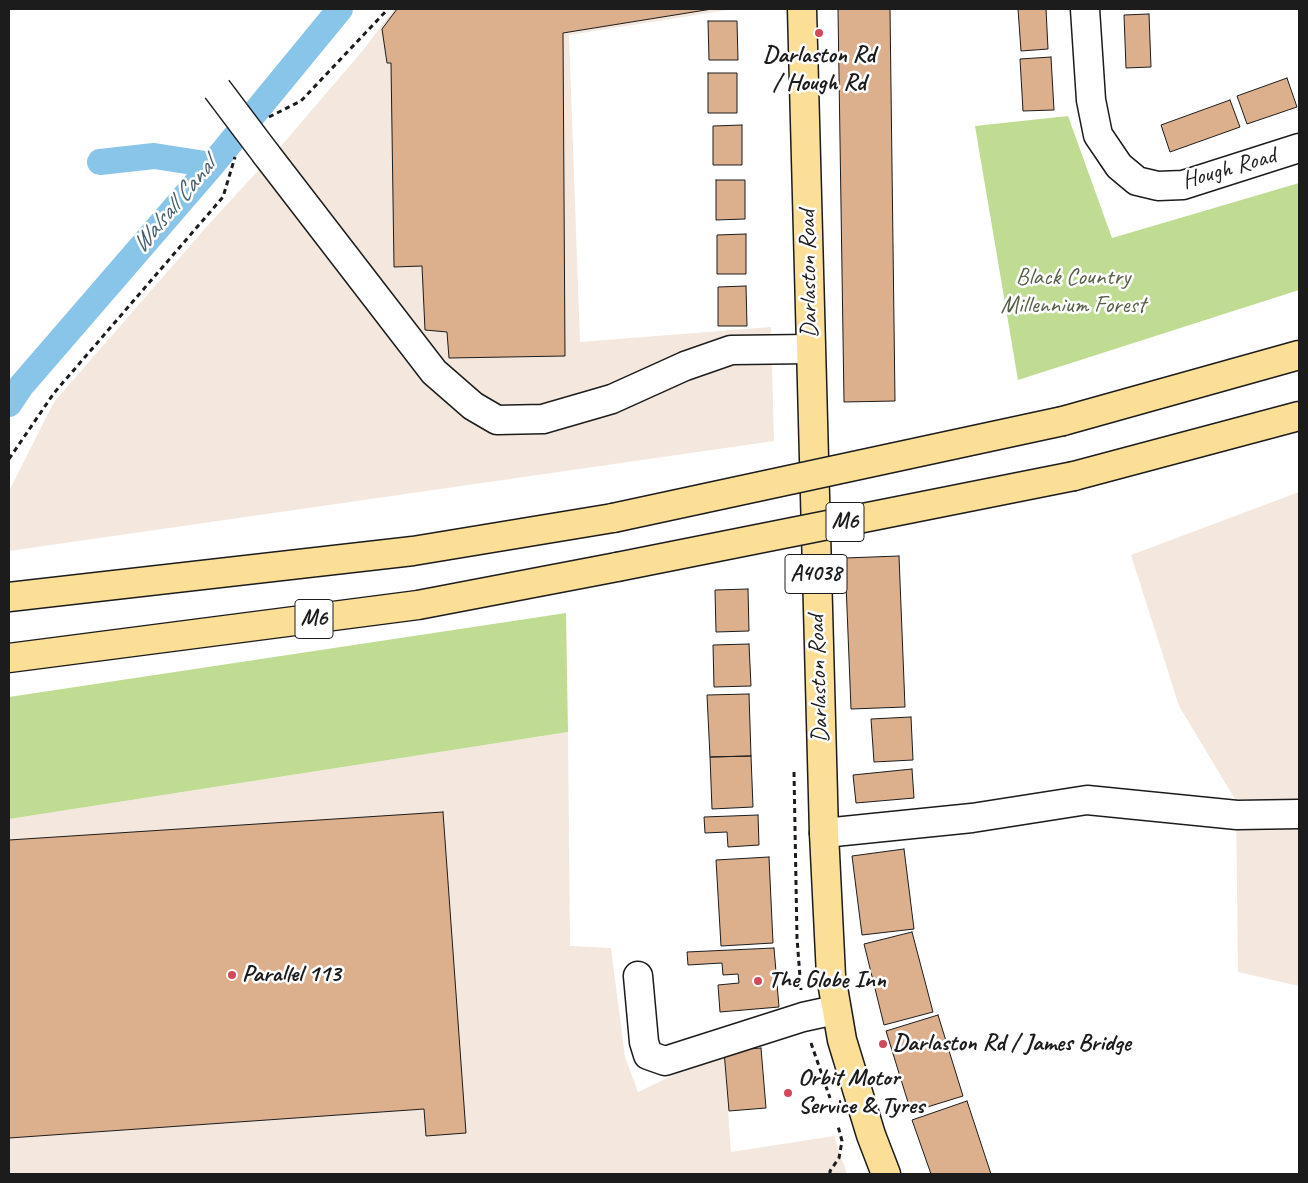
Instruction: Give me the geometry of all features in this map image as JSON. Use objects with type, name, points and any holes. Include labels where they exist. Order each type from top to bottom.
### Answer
[{"type":"main road","name":"Darlaston Road","points":[[802,9],[824,833],[831,976],[836,1010],[871,1135],[886,1174]]},
{"type":"main road","name":"M6","points":[[9,597],[413,551],[614,518],[1062,421],[1299,355]]},
{"type":"main road","name":"M6","points":[[9,658],[418,605],[617,568],[1074,476],[1299,416]]},
{"type":"street","name":"Hough Road","points":[[1085,9],[1091,100],[1098,135],[1119,166],[1137,181],[1158,186],[1183,185],[1299,148]]},
{"type":"street","points":[[217,89],[434,372],[472,406],[497,420],[543,420],[612,399],[685,366],[730,350],[810,349]]},
{"type":"street","points":[[824,833],[972,818],[1087,800],[1237,815],[1299,814]]},
{"type":"street","points":[[638,976],[644,1042],[648,1054],[658,1060],[665,1061],[803,1017],[836,1010]]},
{"type":"path","points":[[263,123],[268,117],[300,101],[388,9]]},
{"type":"path","points":[[9,459],[54,393],[223,197],[235,156]]},
{"type":"shaded area","points":[[394,9],[734,9],[569,35],[580,342],[771,327],[774,441],[9,551],[9,491],[54,402],[209,224],[287,139],[364,49]]},
{"type":"shaded area","points":[[1299,492],[1299,986],[1238,972],[1236,801],[1179,706],[1131,555]]},
{"type":"shaded area","points":[[568,732],[570,946],[611,948],[625,1057],[638,1092],[724,1051],[731,1152],[834,1136],[847,1174],[9,1174],[9,819]]},
{"type":"green space","name":"Black Country Millennium Forest","points":[[1068,116],[1112,238],[1299,183],[1299,290],[1018,380],[975,126]]},
{"type":"green space","points":[[566,613],[568,732],[9,819],[9,697]]},
{"type":"building","points":[[397,9],[712,9],[563,33],[565,356],[449,358],[447,332],[425,330],[422,266],[394,267],[391,63],[387,63],[382,29]]},
{"type":"building","points":[[838,9],[890,9],[895,401],[844,402]]},
{"type":"building","points":[[1018,9],[1046,9],[1048,49],[1021,51]]},
{"type":"building","points":[[1149,14],[1151,67],[1126,68],[1124,15]]},
{"type":"building","points":[[708,21],[737,21],[738,60],[709,60]]},
{"type":"building","points":[[1051,57],[1054,110],[1023,111],[1020,59]]},
{"type":"building","points":[[708,73],[737,73],[737,113],[708,113]]},
{"type":"building","points":[[1287,78],[1297,107],[1247,124],[1237,96]]},
{"type":"building","points":[[1230,100],[1240,127],[1170,152],[1161,125]]},
{"type":"building","points":[[742,125],[742,165],[713,165],[713,126]]},
{"type":"building","points":[[716,180],[745,180],[745,219],[716,220]]},
{"type":"building","points":[[746,234],[746,274],[717,274],[717,235]]},
{"type":"building","points":[[746,286],[747,326],[718,326],[718,287]]},
{"type":"building","points":[[899,556],[905,707],[851,709],[845,558]]},
{"type":"building","points":[[748,589],[749,631],[716,632],[715,590]]},
{"type":"building","points":[[749,644],[751,686],[714,687],[713,645]]},
{"type":"building","points":[[749,694],[751,756],[710,757],[707,695]]},
{"type":"building","points":[[911,717],[913,760],[874,762],[871,719]]},
{"type":"building","points":[[751,756],[753,807],[712,809],[710,757]]},
{"type":"building","points":[[912,769],[914,798],[856,803],[853,775]]},
{"type":"building","name":"Parallel 113","points":[[443,812],[466,1133],[426,1136],[424,1109],[9,1138],[9,840]]},
{"type":"building","points":[[758,815],[759,845],[728,847],[727,832],[705,833],[704,817]]},
{"type":"building","points":[[904,849],[914,929],[862,935],[852,856]]},
{"type":"building","points":[[769,857],[773,943],[721,946],[716,860]]},
{"type":"building","points":[[912,932],[933,1012],[884,1025],[864,944]]},
{"type":"building","name":"The Globe Inn","points":[[774,948],[779,1007],[720,1012],[718,985],[739,983],[738,974],[723,975],[722,963],[688,965],[687,952]]},
{"type":"building","points":[[938,1015],[963,1096],[911,1112],[886,1031]]},
{"type":"building","points":[[761,1048],[766,1108],[729,1111],[724,1051]]},
{"type":"building","points":[[967,1101],[991,1174],[931,1174],[912,1120]]},
{"type":"waterway","name":"Walsall Canal","points":[[9,404],[21,386],[212,165],[340,9]]},
{"type":"waterway","points":[[100,162],[154,156],[212,165]]},
{"type":"place","name":"Darlaston Rd / Hough Rd","points":[[819,33]]},
{"type":"place","name":"Parallel 113","points":[[232,975]]},
{"type":"place","name":"The Globe Inn","points":[[758,981]]},
{"type":"place","name":"Darlaston Rd / James Bridge","points":[[883,1044]]},
{"type":"place","name":"Orbit Motor Service & Tyres","points":[[788,1093]]}]
